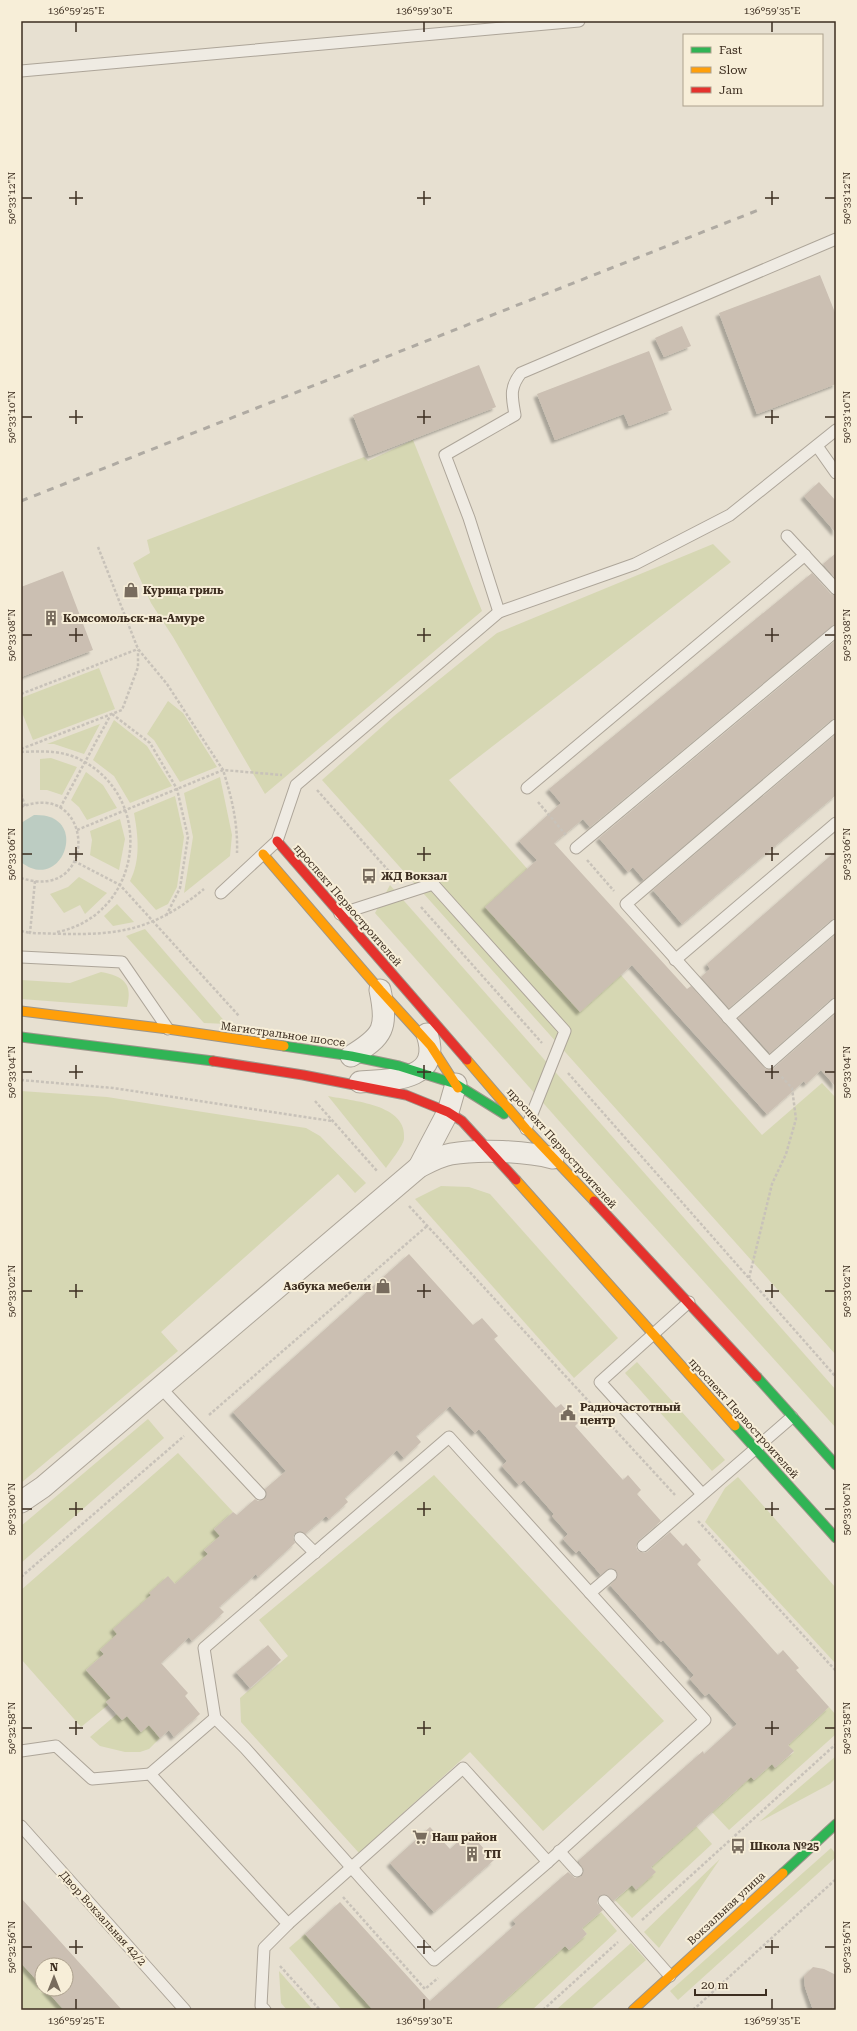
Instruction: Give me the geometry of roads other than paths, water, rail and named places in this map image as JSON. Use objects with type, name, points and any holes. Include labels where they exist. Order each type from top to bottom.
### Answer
[{"type":"main road","name":"проспект Первостроителей","points":[[277,841],[526,1129],[689,1302],[836,1465]]},
{"type":"main road","points":[[263,854],[380,990],[431,1046],[467,1103]]},
{"type":"main road","name":"Магистральное шоссе","points":[[21,1011],[351,1056],[419,1072],[456,1084],[526,1129]]},
{"type":"main road","points":[[21,1037],[165,1051],[347,1082],[406,1095],[448,1112],[462,1122],[492,1153]]},
{"type":"main road","points":[[480,1128],[492,1153]]},
{"type":"main road","name":"проспект Первостроителей","points":[[492,1153],[653,1336],[836,1538]]},
{"type":"main road","name":"Вокзальная улица","points":[[639,2008],[670,1976],[836,1824]]},
{"type":"street","points":[[347,1082],[386,1081],[419,1072],[429,1057],[431,1046],[406,989]]},
{"type":"street","points":[[351,1056],[375,1040],[381,1032],[384,1012],[380,990]]},
{"type":"street","points":[[419,1167],[448,1112],[456,1084]]},
{"type":"street","points":[[21,1502],[43,1487],[419,1167],[450,1154],[538,1154],[553,1158]]},
{"type":"lane","points":[[21,71],[579,21]]},
{"type":"lane","points":[[499,612],[469,518],[445,455],[514,415],[512,390],[513,383],[521,373],[836,239]]},
{"type":"lane","points":[[221,892],[277,841],[296,786],[499,612],[635,564],[730,515],[836,430]]},
{"type":"lane","points":[[817,446],[836,473]]},
{"type":"lane","points":[[787,536],[836,589]]},
{"type":"lane","points":[[526,788],[805,555]]},
{"type":"lane","points":[[576,848],[836,631]]},
{"type":"lane","points":[[836,725],[626,904],[769,1063],[836,1004]]},
{"type":"lane","points":[[675,960],[836,823]]},
{"type":"lane","points":[[340,914],[432,884],[565,1031],[526,1129]]},
{"type":"lane","points":[[728,1018],[836,925]]},
{"type":"lane","points":[[21,957],[122,962],[168,1032]]},
{"type":"lane","points":[[689,1302],[653,1336],[600,1382],[702,1494]]},
{"type":"lane","points":[[160,1387],[260,1494]]},
{"type":"lane","points":[[643,1546],[792,1417]]},
{"type":"lane","points":[[449,1437],[590,1593],[705,1720],[548,1862],[434,1960],[245,1748],[215,1718],[204,1648],[449,1437]]},
{"type":"lane","points":[[300,1538],[315,1553]]},
{"type":"lane","points":[[590,1593],[610,1575]]},
{"type":"lane","points":[[21,1751],[56,1746],[92,1779],[150,1774],[215,1718]]},
{"type":"lane","points":[[265,2010],[261,2006],[264,1948],[288,1924],[463,1768],[548,1862]]},
{"type":"lane","points":[[150,1774],[288,1924]]},
{"type":"lane","name":"Двор Вокзальная 42/2","points":[[21,1826],[185,2010]]},
{"type":"lane","points":[[559,1851],[577,1871]]},
{"type":"lane","points":[[604,1901],[670,1976]]},
{"type":"railway","points":[[21,501],[761,209]]},
{"type":"place","name":"Курица гриль","points":[[131,590]]},
{"type":"place","name":"Комсомольск-на-Амуре","points":[[51,618]]},
{"type":"place","name":"ЖД Вокзал","points":[[369,876]]},
{"type":"place","name":"Азбука мебели","points":[[383,1286]]},
{"type":"place","name":"Радиочастотный центр","points":[[568,1413]]},
{"type":"place","name":"Наш район","points":[[420,1837]]},
{"type":"place","name":"Школа №25","points":[[738,1846]]},
{"type":"place","name":"ТП","points":[[472,1854]]}]
